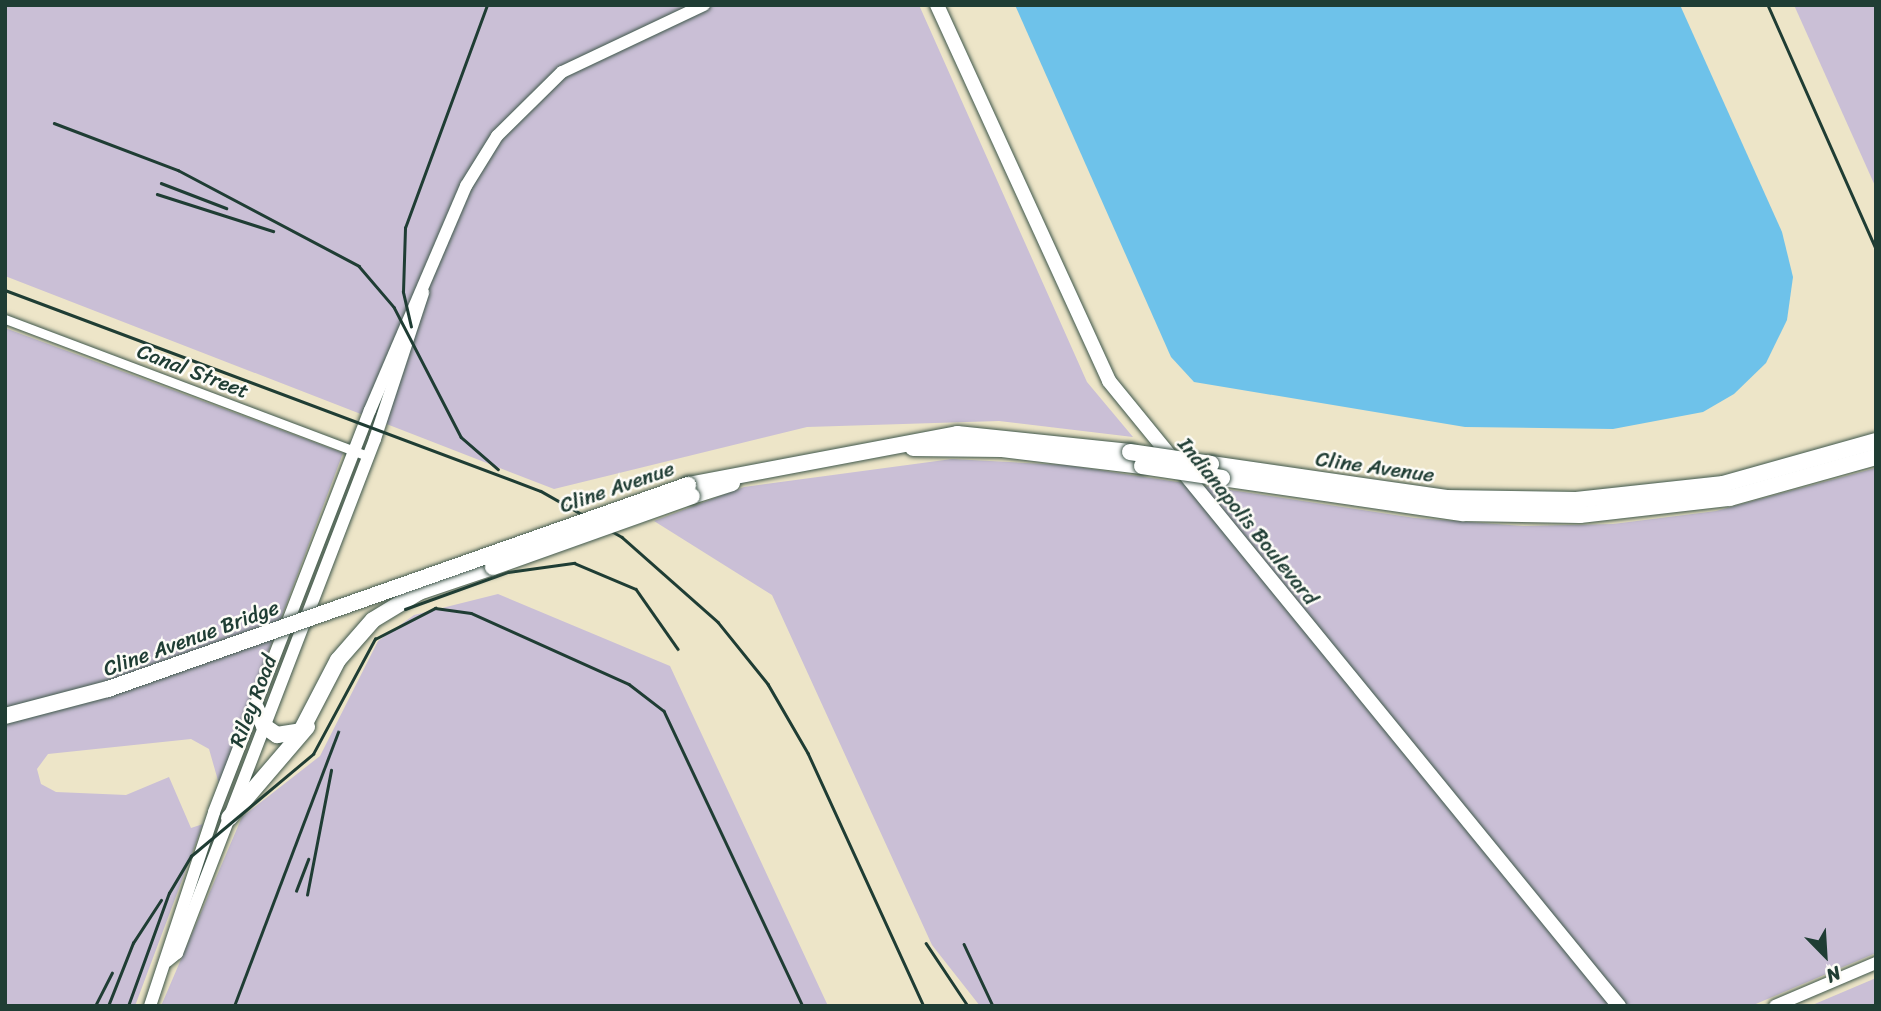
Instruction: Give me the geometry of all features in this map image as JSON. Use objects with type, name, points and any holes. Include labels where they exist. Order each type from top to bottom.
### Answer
[{"type":"highway","name":"Cline Avenue","points":[[388,590],[690,490],[865,449],[957,434],[1130,452],[1447,498],[1576,500],[1723,484],[1876,441]]},
{"type":"highway","points":[[229,818],[290,753],[309,723],[338,660],[373,620],[419,592],[493,567],[690,490],[905,448]]},
{"type":"highway","name":"Cline Avenue","points":[[865,449],[1021,451],[1463,513],[1580,516],[1750,494],[1876,457]]},
{"type":"highway","name":"Cline Avenue Bridge","points":[[5,716],[108,689],[388,590]]},
{"type":"highway","points":[[256,708],[264,726],[283,737],[309,723]]},
{"type":"main road","name":"Riley Road","points":[[150,1006],[214,813],[355,450],[466,186],[518,111],[582,60],[704,5]]},
{"type":"main road","name":"Indianapolis Boulevard","points":[[937,5],[1109,380],[1619,1006]]},
{"type":"main road","name":"Riley Road","points":[[167,961],[177,953],[368,456],[423,293]]},
{"type":"main road","points":[[1775,1006],[1876,963]]},
{"type":"street","name":"Canal Street","points":[[5,319],[368,456]]},
{"type":"shaded area","points":[[5,5],[919,5],[1087,382],[1133,437],[999,421],[807,427],[554,489],[5,276]]},
{"type":"shaded area","points":[[1794,5],[1876,5],[1876,188]]},
{"type":"shaded area","points":[[5,328],[343,453],[219,784],[209,749],[191,739],[48,754],[37,769],[41,784],[56,792],[126,795],[169,777],[191,828],[203,824],[135,1006],[5,1006]]},
{"type":"shaded area","points":[[952,459],[1065,465],[1415,518],[1523,526],[1613,524],[1716,511],[1876,468],[1876,953],[1751,1006],[980,1006],[932,945],[772,595],[654,521],[744,487]]},
{"type":"shaded area","points":[[498,594],[670,666],[828,1006],[161,1006],[242,817],[320,756],[378,641],[414,615]]},
{"type":"shaded area","points":[[1876,978],[1876,1006],[1810,1006]]},
{"type":"water","points":[[1015,5],[1680,5],[1782,232],[1793,277],[1787,320],[1766,363],[1734,394],[1703,412],[1613,429],[1465,427],[1194,382],[1171,357]]},
{"type":"railway","points":[[411,327],[403,292],[405,228],[487,5]]},
{"type":"railway","points":[[1768,5],[1876,249]]},
{"type":"railway","points":[[54,123],[178,170],[359,266],[394,307],[461,437],[498,469]]},
{"type":"railway","points":[[161,183],[226,208]]},
{"type":"railway","points":[[157,194],[273,231]]},
{"type":"railway","points":[[5,290],[541,491],[622,537],[718,622],[768,684],[808,753],[924,1006]]},
{"type":"railway","points":[[405,609],[508,572],[574,563],[636,589],[678,649]]},
{"type":"railway","points":[[128,1006],[169,893],[191,856],[313,754],[375,639],[435,608],[471,613],[629,684],[664,711],[803,1006]]},
{"type":"railway","points":[[234,1006],[338,732]]},
{"type":"railway","points":[[307,895],[331,770]]},
{"type":"railway","points":[[296,891],[308,859]]},
{"type":"railway","points":[[108,1006],[133,943],[161,900]]},
{"type":"railway","points":[[926,943],[968,1006]]},
{"type":"railway","points":[[964,944],[993,1006]]},
{"type":"railway","points":[[95,1006],[112,973]]}]
